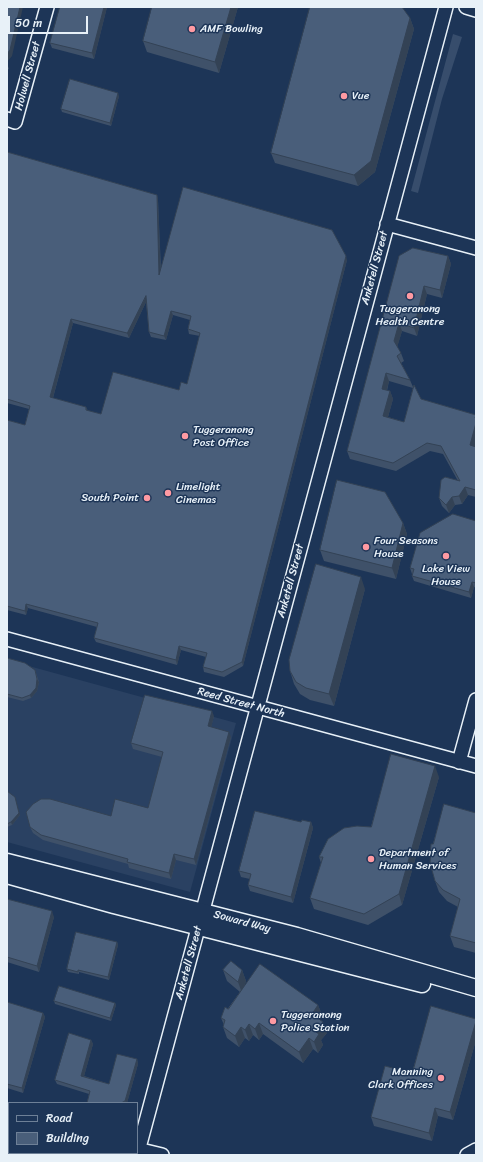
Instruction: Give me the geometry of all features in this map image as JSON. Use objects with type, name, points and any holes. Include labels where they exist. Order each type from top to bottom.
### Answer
[{"type":"main road","name":"Soward Way","points":[[7,862],[323,943],[476,988]]},
{"type":"main road","name":"Soward Way","points":[[7,875],[198,927],[476,999]]},
{"type":"street","name":"Holwell Street","points":[[11,121],[47,7]]},
{"type":"street","name":"Anketell Street","points":[[138,1151],[446,7]]},
{"type":"street","points":[[466,7],[476,10]]},
{"type":"street","points":[[387,224],[476,248]]},
{"type":"street","name":"Reed Street North","points":[[7,639],[476,766]]},
{"type":"street","points":[[459,762],[476,700]]},
{"type":"street","points":[[467,1155],[476,1150]]},
{"type":"street","points":[[138,1151],[162,1155]]},
{"type":"shaded area","points":[[453,34],[462,37],[442,99],[418,193],[411,191]]},
{"type":"shaded area","points":[[7,660],[236,723],[190,892],[7,842]]},
{"type":"building","points":[[7,7],[20,7],[10,50],[7,54]]},
{"type":"building","points":[[60,7],[104,7],[92,53],[50,43]]},
{"type":"building","name":"AMF Bowling","points":[[152,7],[231,7],[215,62],[143,41]]},
{"type":"building","name":"Vue","points":[[310,7],[402,7],[410,18],[371,161],[354,175],[271,153]]},
{"type":"building","points":[[70,79],[118,93],[110,123],[61,109]]},
{"type":"building","name":"South Point","points":[[7,152],[157,195],[159,275],[183,187],[332,230],[346,256],[242,662],[222,672],[203,667],[207,653],[179,646],[176,660],[94,638],[98,623],[26,604],[25,611],[7,606],[7,420],[25,425],[30,406],[7,399]],"holes":[[[146,296],[149,332],[164,336],[171,311],[191,316],[188,329],[200,333],[187,384],[181,382],[179,390],[113,372],[101,414],[86,410],[86,407],[50,397],[71,319],[127,333]]]},
{"type":"building","points":[[413,248],[448,256],[440,290],[424,286],[414,328],[399,323],[394,341],[401,353],[397,356],[410,380],[386,373],[382,389],[390,391],[383,416],[404,422],[414,385],[421,399],[476,415],[476,423],[470,445],[476,447],[476,490],[465,487],[459,496],[452,497],[446,505],[439,498],[441,480],[445,477],[460,481],[441,446],[427,443],[393,463],[347,451],[399,256]]},
{"type":"building","name":"Four Seasons House","points":[[337,480],[385,492],[403,523],[392,568],[320,550]]},
{"type":"building","name":"Lake View House","points":[[453,514],[476,521],[476,583],[472,582],[469,592],[412,576],[414,569],[410,568],[420,533]]},
{"type":"building","points":[[316,564],[361,577],[329,694],[306,688],[296,682],[290,671],[289,660]]},
{"type":"building","points":[[7,658],[25,663],[35,670],[37,679],[36,688],[30,695],[22,698],[7,694]]},
{"type":"building","points":[[145,695],[212,711],[208,726],[229,732],[194,859],[174,854],[169,873],[127,862],[128,859],[41,835],[30,827],[26,812],[33,804],[41,799],[50,799],[111,816],[115,799],[148,808],[163,752],[131,743]]},
{"type":"building","points":[[391,754],[435,766],[399,894],[364,914],[310,898],[323,857],[319,857],[328,839],[344,828],[357,826],[371,827]]},
{"type":"building","points":[[7,791],[15,797],[19,813],[11,822],[7,824]]},
{"type":"building","points":[[444,804],[476,813],[476,943],[450,936],[460,899],[443,890],[435,881],[430,863],[431,844],[433,844]]},
{"type":"building","points":[[255,811],[301,822],[302,820],[311,822],[291,897],[248,885],[251,874],[239,871]]},
{"type":"building","points":[[7,899],[52,911],[37,966],[7,957]]},
{"type":"building","points":[[76,932],[117,942],[108,977],[67,969]]},
{"type":"building","points":[[231,961],[242,970],[238,982],[223,970]]},
{"type":"building","name":"Tuggeranong Police Station","points":[[260,964],[318,1005],[312,1014],[323,1022],[316,1032],[319,1034],[314,1042],[309,1038],[299,1052],[259,1023],[255,1029],[249,1024],[245,1030],[241,1027],[235,1036],[223,1027],[225,1020],[221,1018],[225,1007],[228,1009]]},
{"type":"building","points":[[59,986],[115,1003],[110,1018],[54,1001]]},
{"type":"building","points":[[7,1002],[43,1013],[22,1088],[7,1084]]},
{"type":"building","name":"Manning Clark Offices","points":[[431,1006],[476,1019],[476,1021],[450,1112],[435,1108],[429,1133],[371,1117],[385,1066],[412,1073]]},
{"type":"building","points":[[69,1033],[91,1040],[81,1076],[109,1084],[117,1054],[137,1059],[125,1101],[123,1102],[87,1102],[90,1091],[55,1080]]},
{"type":"building","points":[[7,1132],[8,1154],[93,1155],[7,1155]]},
{"type":"place","name":"AMF Bowling","points":[[192,29]]},
{"type":"place","name":"Vue","points":[[344,96]]},
{"type":"place","name":"Tuggeranong Health Centre","points":[[410,296]]},
{"type":"place","name":"Tuggeranong Post Office","points":[[185,436]]},
{"type":"place","name":"Limelight Cinemas","points":[[168,493]]},
{"type":"place","name":"South Point","points":[[147,498]]},
{"type":"place","name":"Four Seasons House","points":[[366,547]]},
{"type":"place","name":"Lake View House","points":[[446,556]]},
{"type":"place","name":"Department of Human Services","points":[[371,859]]},
{"type":"place","name":"Tuggeranong Police Station","points":[[273,1021]]},
{"type":"place","name":"Manning Clark Offices","points":[[441,1078]]}]
